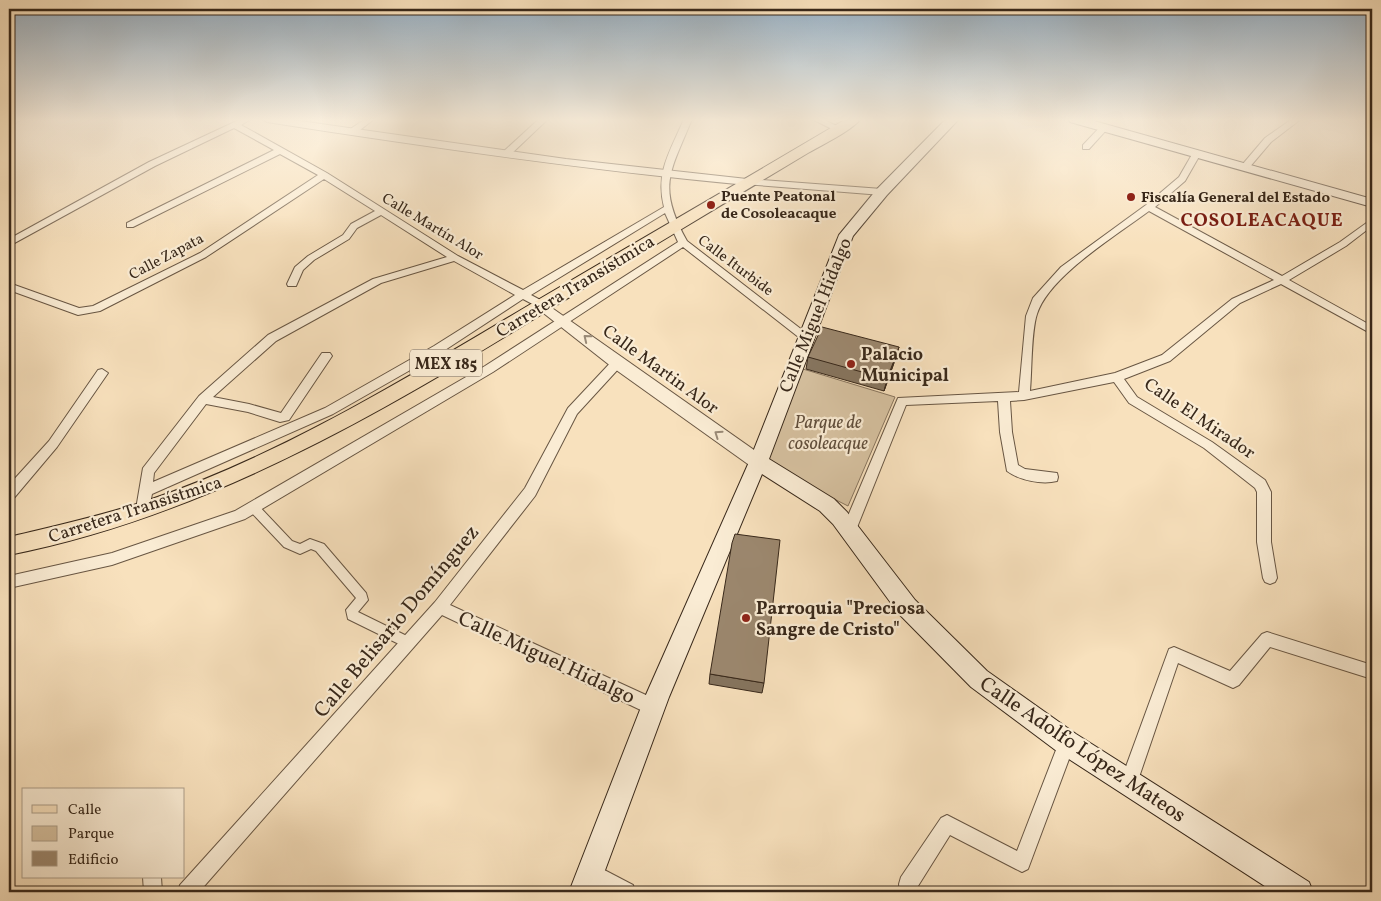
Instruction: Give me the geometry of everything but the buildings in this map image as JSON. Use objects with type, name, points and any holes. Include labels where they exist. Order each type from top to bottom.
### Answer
[{"type":"main road","name":"Carretera Transístmica","points":[[9,546],[55,538],[198,491],[298,446],[428,374],[783,161]]},
{"type":"main road","name":"Calle Miguel Hidalgo","points":[[586,882],[653,707],[758,462],[805,336],[846,235],[882,192],[912,161]]},
{"type":"main road","points":[[1225,161],[1372,203]]},
{"type":"main road","name":"Calle Adolfo López Mateos","points":[[758,462],[827,506],[849,530],[907,607],[979,679],[1066,743],[1299,892]]},
{"type":"street","points":[[9,243],[158,161]]},
{"type":"street","points":[[130,225],[259,161]]},
{"type":"street","name":"Calle Martín Alor","points":[[298,161],[324,175],[455,258],[542,305]]},
{"type":"street","points":[[559,161],[664,175],[882,192]]},
{"type":"street","points":[[664,175],[670,161]]},
{"type":"street","points":[[1024,396],[1030,316],[1037,300],[1065,269],[1149,207],[1182,179],[1192,161]]},
{"type":"street","points":[[1245,167],[1250,161]]},
{"type":"street","name":"Calle Zapata","points":[[9,286],[78,312],[96,309],[203,255],[324,175]]},
{"type":"street","name":"Calle Iturbide","points":[[664,175],[668,208],[674,227],[683,243],[805,336]]},
{"type":"street","points":[[1149,207],[1372,330]]},
{"type":"street","points":[[145,491],[329,411],[438,349],[524,294],[668,208]]},
{"type":"street","points":[[292,284],[299,269],[311,258],[346,237],[354,226],[382,212]]},
{"type":"street","points":[[849,530],[902,400],[1024,396],[1117,377],[1166,358],[1236,301],[1282,280],[1343,244],[1372,222]]},
{"type":"street","points":[[9,582],[112,559],[240,514],[489,369],[683,243]]},
{"type":"street","points":[[143,509],[148,472],[203,399],[272,338],[377,281],[455,258]]},
{"type":"street","name":"Calle Martin Alor","points":[[542,305],[564,320],[616,363],[758,462]]},
{"type":"street","points":[[203,399],[250,408],[280,418],[285,417],[326,356]]},
{"type":"street","name":"Calle Belisario Domínguez","points":[[187,892],[440,607],[530,492],[572,411],[616,363]]},
{"type":"street","points":[[9,494],[53,444],[102,373]]},
{"type":"street","name":"Calle El Mirador","points":[[1117,377],[1133,400],[1208,445],[1260,484],[1264,492],[1264,542],[1270,578]]},
{"type":"street","points":[[1004,396],[1006,432],[1012,467],[1016,471],[1026,474],[1052,477]]},
{"type":"street","points":[[253,507],[288,544],[300,549],[310,544],[320,547],[362,596],[362,600],[352,610],[352,615],[408,643]]},
{"type":"street","name":"Calle Miguel Hidalgo","points":[[440,607],[653,707]]},
{"type":"street","points":[[1129,783],[1174,654],[1233,680],[1267,639],[1372,672]]},
{"type":"street","points":[[909,892],[908,884],[947,824],[1022,863],[1066,743]]},
{"type":"street","points":[[152,878],[153,892]]},
{"type":"street","points":[[586,882],[626,892]]},
{"type":"green space","name":"Parque de cosoleacque","points":[[803,369],[895,397],[848,506],[765,464]]},
{"type":"place","name":"Fiscalía General del Estado","points":[[1131,197]]},
{"type":"place","name":"Puente Peatonal de Cosoleacaque","points":[[711,205]]},
{"type":"place","name":"Palacio Municipal","points":[[851,364]]},
{"type":"place","name":"Parroquia \"Preciosa Sangre de Cristo\"","points":[[746,618]]},
{"type":"district","name":"COSOLEACAQUE","points":[[1262,219]]}]
